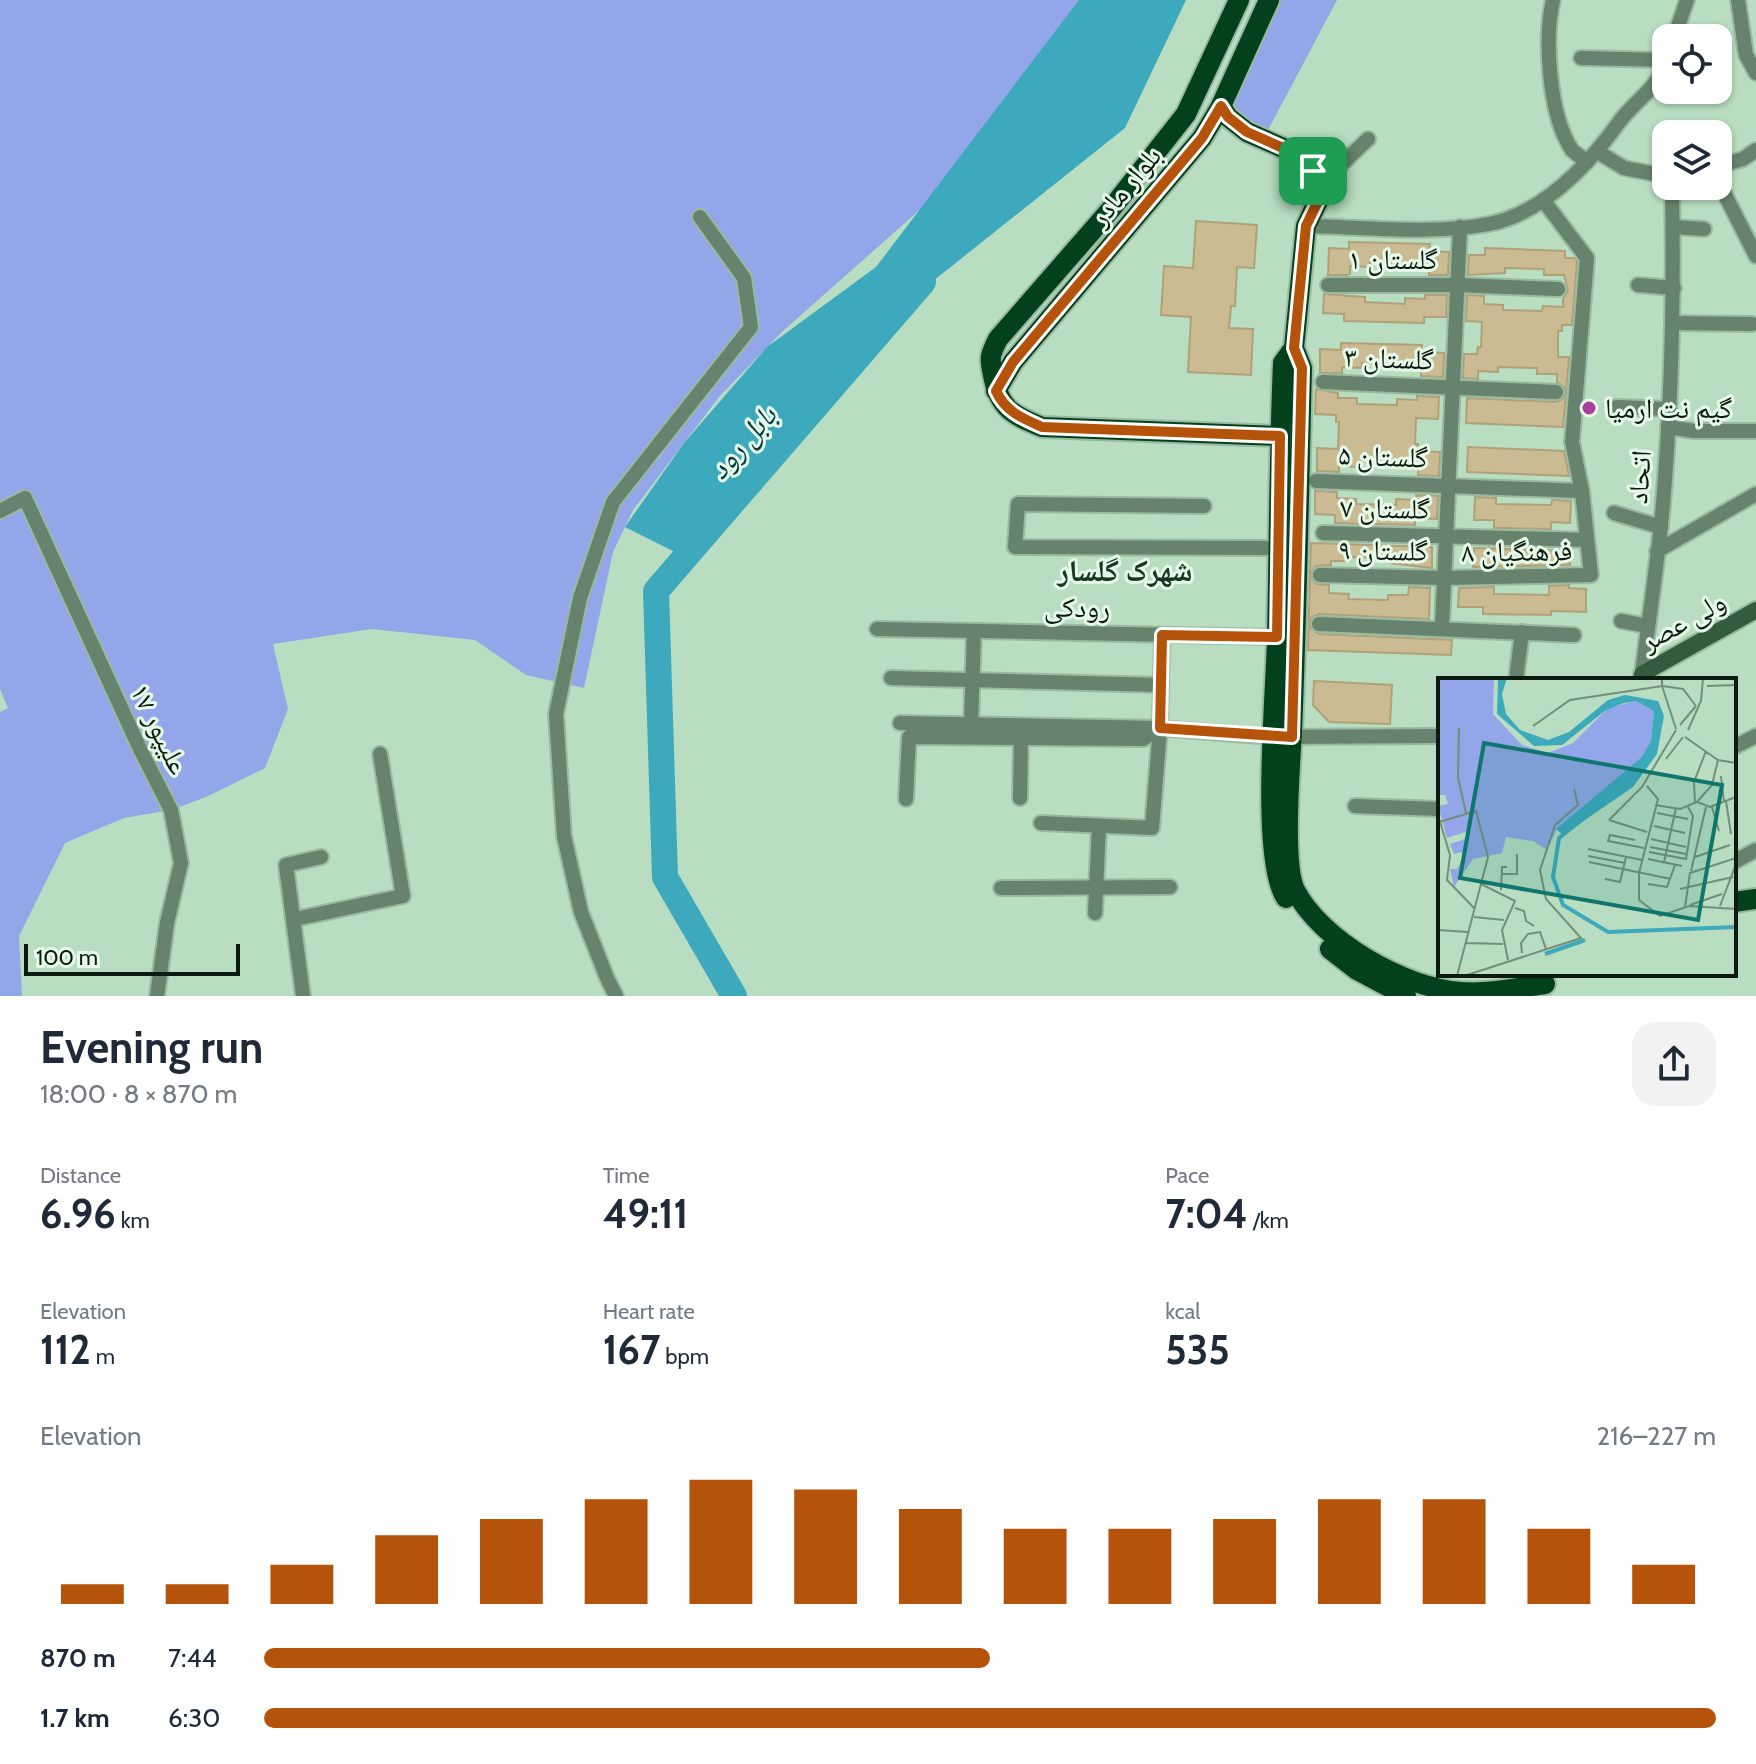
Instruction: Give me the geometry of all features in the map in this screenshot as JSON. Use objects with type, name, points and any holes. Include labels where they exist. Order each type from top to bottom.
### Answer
[{"type":"main road","name":"بلوار مادر","points":[[996,391],[989,357],[998,339],[1112,208],[1186,114],[1239,0]]},
{"type":"main road","name":"بلوار مادر","points":[[996,391],[1013,362],[1202,138],[1221,106],[1269,0]]},
{"type":"main road","points":[[1221,106],[1228,117],[1247,132],[1299,155],[1313,171],[1320,197],[1306,226],[1294,348],[1302,368],[1273,855],[1282,891],[1309,931],[1357,970],[1406,996]]},
{"type":"main road","points":[[1294,348],[1283,363],[1277,548],[1277,637],[1289,855],[1294,888],[1316,920],[1334,937],[1365,958],[1435,987],[1456,994],[1545,985]]},
{"type":"main road","points":[[996,391],[1002,403],[1016,416],[1042,427],[1280,436]]},
{"type":"main road","name":"ولی عصر","points":[[1641,677],[1756,610]]},
{"type":"main road","points":[[1736,902],[1756,899]]},
{"type":"street","points":[[1553,0],[1549,57],[1556,109],[1573,150],[1624,168],[1652,173]]},
{"type":"street","points":[[1679,24],[1687,0]]},
{"type":"street","points":[[1738,0],[1750,38],[1746,55],[1756,73]]},
{"type":"street","points":[[1581,58],[1652,59]]},
{"type":"street","points":[[1306,226],[1460,227],[1490,224],[1520,213],[1543,200],[1592,157],[1652,85]]},
{"type":"street","points":[[1319,186],[1368,139]]},
{"type":"street","points":[[1732,162],[1756,150]]},
{"type":"street","points":[[1543,200],[1587,258],[1572,442],[1582,491],[1587,540]]},
{"type":"street","name":"اتحاد","points":[[1641,677],[1661,527],[1668,427],[1674,288],[1672,200]]},
{"type":"street","points":[[1728,200],[1756,256]]},
{"type":"street","points":[[616,996],[581,912],[564,836],[556,714],[580,598],[613,502],[751,327],[744,278],[700,217]]},
{"type":"street","points":[[1442,627],[1460,227]]},
{"type":"street","points":[[1673,227],[1704,229]]},
{"type":"street","name":"گلستان ۱","points":[[1328,285],[1558,289]]},
{"type":"street","points":[[1638,285],[1674,288]]},
{"type":"street","points":[[1673,323],[1752,324]]},
{"type":"street","name":"گلستان ۳","points":[[1323,382],[1556,392]]},
{"type":"street","points":[[1617,407],[1669,409]]},
{"type":"street","points":[[1668,427],[1694,431],[1756,431]]},
{"type":"street","name":"گلستان ۵","points":[[1316,481],[1582,491]]},
{"type":"street","points":[[1657,551],[1756,494]]},
{"type":"street","name":"علیپور ۱۷","points":[[0,511],[25,498],[171,810],[181,863],[167,923],[157,996]]},
{"type":"street","points":[[1204,506],[1018,504],[1015,547],[1277,548]]},
{"type":"street","points":[[1614,513],[1661,527]]},
{"type":"street","name":"گلستان ۷","points":[[1323,533],[1587,540]]},
{"type":"street","name":"فرهنگیان ۸","points":[[1444,578],[1591,575],[1587,540]]},
{"type":"street","name":"گلستان ۹","points":[[1320,575],[1444,578]]},
{"type":"street","points":[[1621,621],[1648,626]]},
{"type":"street","points":[[1319,624],[1574,635]]},
{"type":"street","name":"رودکی","points":[[877,629],[1277,637]]},
{"type":"street","points":[[971,724],[974,631]]},
{"type":"street","points":[[1516,678],[1522,632]]},
{"type":"street","points":[[1041,823],[1152,828],[1160,728],[1162,635]]},
{"type":"street","points":[[891,678],[1161,685]]},
{"type":"street","points":[[900,723],[1160,728],[1282,737],[1438,736]]},
{"type":"street","points":[[906,799],[909,737],[1143,739],[1160,728]]},
{"type":"street","points":[[1020,798],[1021,738]]},
{"type":"street","points":[[295,919],[403,896],[380,754]]},
{"type":"street","points":[[1355,806],[1438,809]]},
{"type":"street","points":[[1095,913],[1099,826]]},
{"type":"street","points":[[1736,861],[1756,850]]},
{"type":"street","points":[[303,996],[286,865],[321,857]]},
{"type":"street","points":[[1001,888],[1170,887]]},
{"type":"shaded area","points":[[0,0],[1107,0],[959,175],[783,331],[719,397],[633,510],[613,552],[584,688],[526,675],[475,640],[372,629],[273,644],[288,709],[265,768],[206,797],[171,810],[124,818],[65,843],[19,936],[22,996],[0,996],[0,712],[8,708],[0,689]]},
{"type":"shaded area","points":[[1280,0],[1337,0],[1268,130],[1240,118],[1233,100]]},
{"type":"water","points":[[1079,0],[1186,0],[1125,128],[903,305],[685,557],[625,527],[684,443],[767,347],[876,267]]},
{"type":"building","points":[[1196,221],[1257,225],[1254,268],[1237,267],[1235,306],[1231,306],[1229,328],[1253,329],[1251,375],[1188,372],[1191,317],[1161,315],[1164,266],[1193,268]]},
{"type":"building","points":[[1349,242],[1430,244],[1429,251],[1449,252],[1448,275],[1429,275],[1429,269],[1409,268],[1409,263],[1370,262],[1369,267],[1350,266],[1350,274],[1328,275],[1329,248],[1349,249]]},
{"type":"building","points":[[1485,248],[1565,251],[1565,258],[1577,261],[1572,325],[1562,325],[1562,331],[1558,331],[1558,357],[1569,357],[1566,393],[1557,382],[1557,374],[1537,374],[1537,368],[1498,367],[1498,372],[1478,371],[1478,379],[1463,378],[1464,354],[1477,354],[1478,347],[1481,347],[1482,322],[1466,321],[1467,295],[1484,296],[1484,304],[1503,305],[1503,310],[1542,311],[1543,306],[1563,307],[1568,290],[1564,275],[1544,275],[1544,269],[1505,268],[1505,273],[1468,275],[1469,255],[1485,255]]},
{"type":"building","points":[[1324,294],[1365,297],[1365,302],[1405,304],[1405,298],[1425,299],[1425,295],[1447,295],[1446,317],[1424,317],[1424,323],[1344,321],[1344,314],[1323,313]]},
{"type":"building","points":[[1341,343],[1422,345],[1421,352],[1444,353],[1443,377],[1421,376],[1421,370],[1401,369],[1401,364],[1362,363],[1361,368],[1342,367],[1342,373],[1320,373],[1320,349],[1341,350]]},
{"type":"building","points":[[1316,389],[1338,393],[1338,398],[1357,398],[1357,404],[1397,405],[1397,399],[1439,397],[1438,419],[1416,418],[1415,444],[1418,444],[1418,451],[1440,452],[1439,476],[1418,475],[1418,469],[1397,468],[1398,463],[1358,461],[1358,467],[1339,466],[1339,472],[1317,471],[1317,448],[1338,449],[1339,422],[1336,422],[1336,415],[1315,414]]},
{"type":"building","points":[[1566,393],[1563,427],[1466,423],[1467,398],[1556,402]]},
{"type":"building","points":[[1468,447],[1564,451],[1569,476],[1467,472]]},
{"type":"building","points":[[1315,491],[1337,492],[1337,498],[1356,499],[1356,504],[1396,505],[1396,499],[1416,500],[1416,495],[1438,496],[1437,519],[1415,518],[1415,525],[1335,523],[1335,515],[1315,514]]},
{"type":"building","points":[[1475,497],[1496,498],[1496,504],[1551,505],[1552,500],[1571,501],[1570,523],[1551,522],[1551,529],[1494,528],[1494,520],[1474,520]]},
{"type":"building","points":[[1311,543],[1432,547],[1432,568],[1390,563],[1390,558],[1351,557],[1350,561],[1331,561],[1331,565],[1316,566],[1310,574]]},
{"type":"building","points":[[1474,548],[1570,551],[1570,565],[1473,567]]},
{"type":"building","points":[[1310,576],[1316,584],[1329,585],[1329,593],[1349,594],[1348,599],[1388,600],[1388,595],[1408,595],[1409,587],[1430,588],[1429,619],[1319,614],[1311,618],[1310,628],[1319,634],[1452,640],[1451,655],[1308,650]]},
{"type":"building","points":[[1569,585],[1569,588],[1586,589],[1586,612],[1483,614],[1483,607],[1458,607],[1459,588],[1494,587],[1494,594],[1549,595],[1549,586]]},
{"type":"building","points":[[1314,681],[1392,685],[1390,724],[1329,722],[1313,705]]},
{"type":"waterway","name":"بابل رود","points":[[734,996],[665,877],[656,591],[923,282]]},
{"type":"place","name":"گیم نت ارمیا","points":[[1589,408]]},
{"type":"district","name":"شهرک گلسار","points":[[1125,570]]},
{"type":"route","points":[[1221,106],[1228,117],[1247,132],[1299,155],[1313,171],[1319,183],[1320,197],[1306,226],[1294,348],[1302,368],[1292,737],[1160,728],[1162,635],[1277,637],[1280,436],[1042,427],[1016,416],[1002,403],[996,391],[1013,362],[1202,138],[1221,106]]}]
